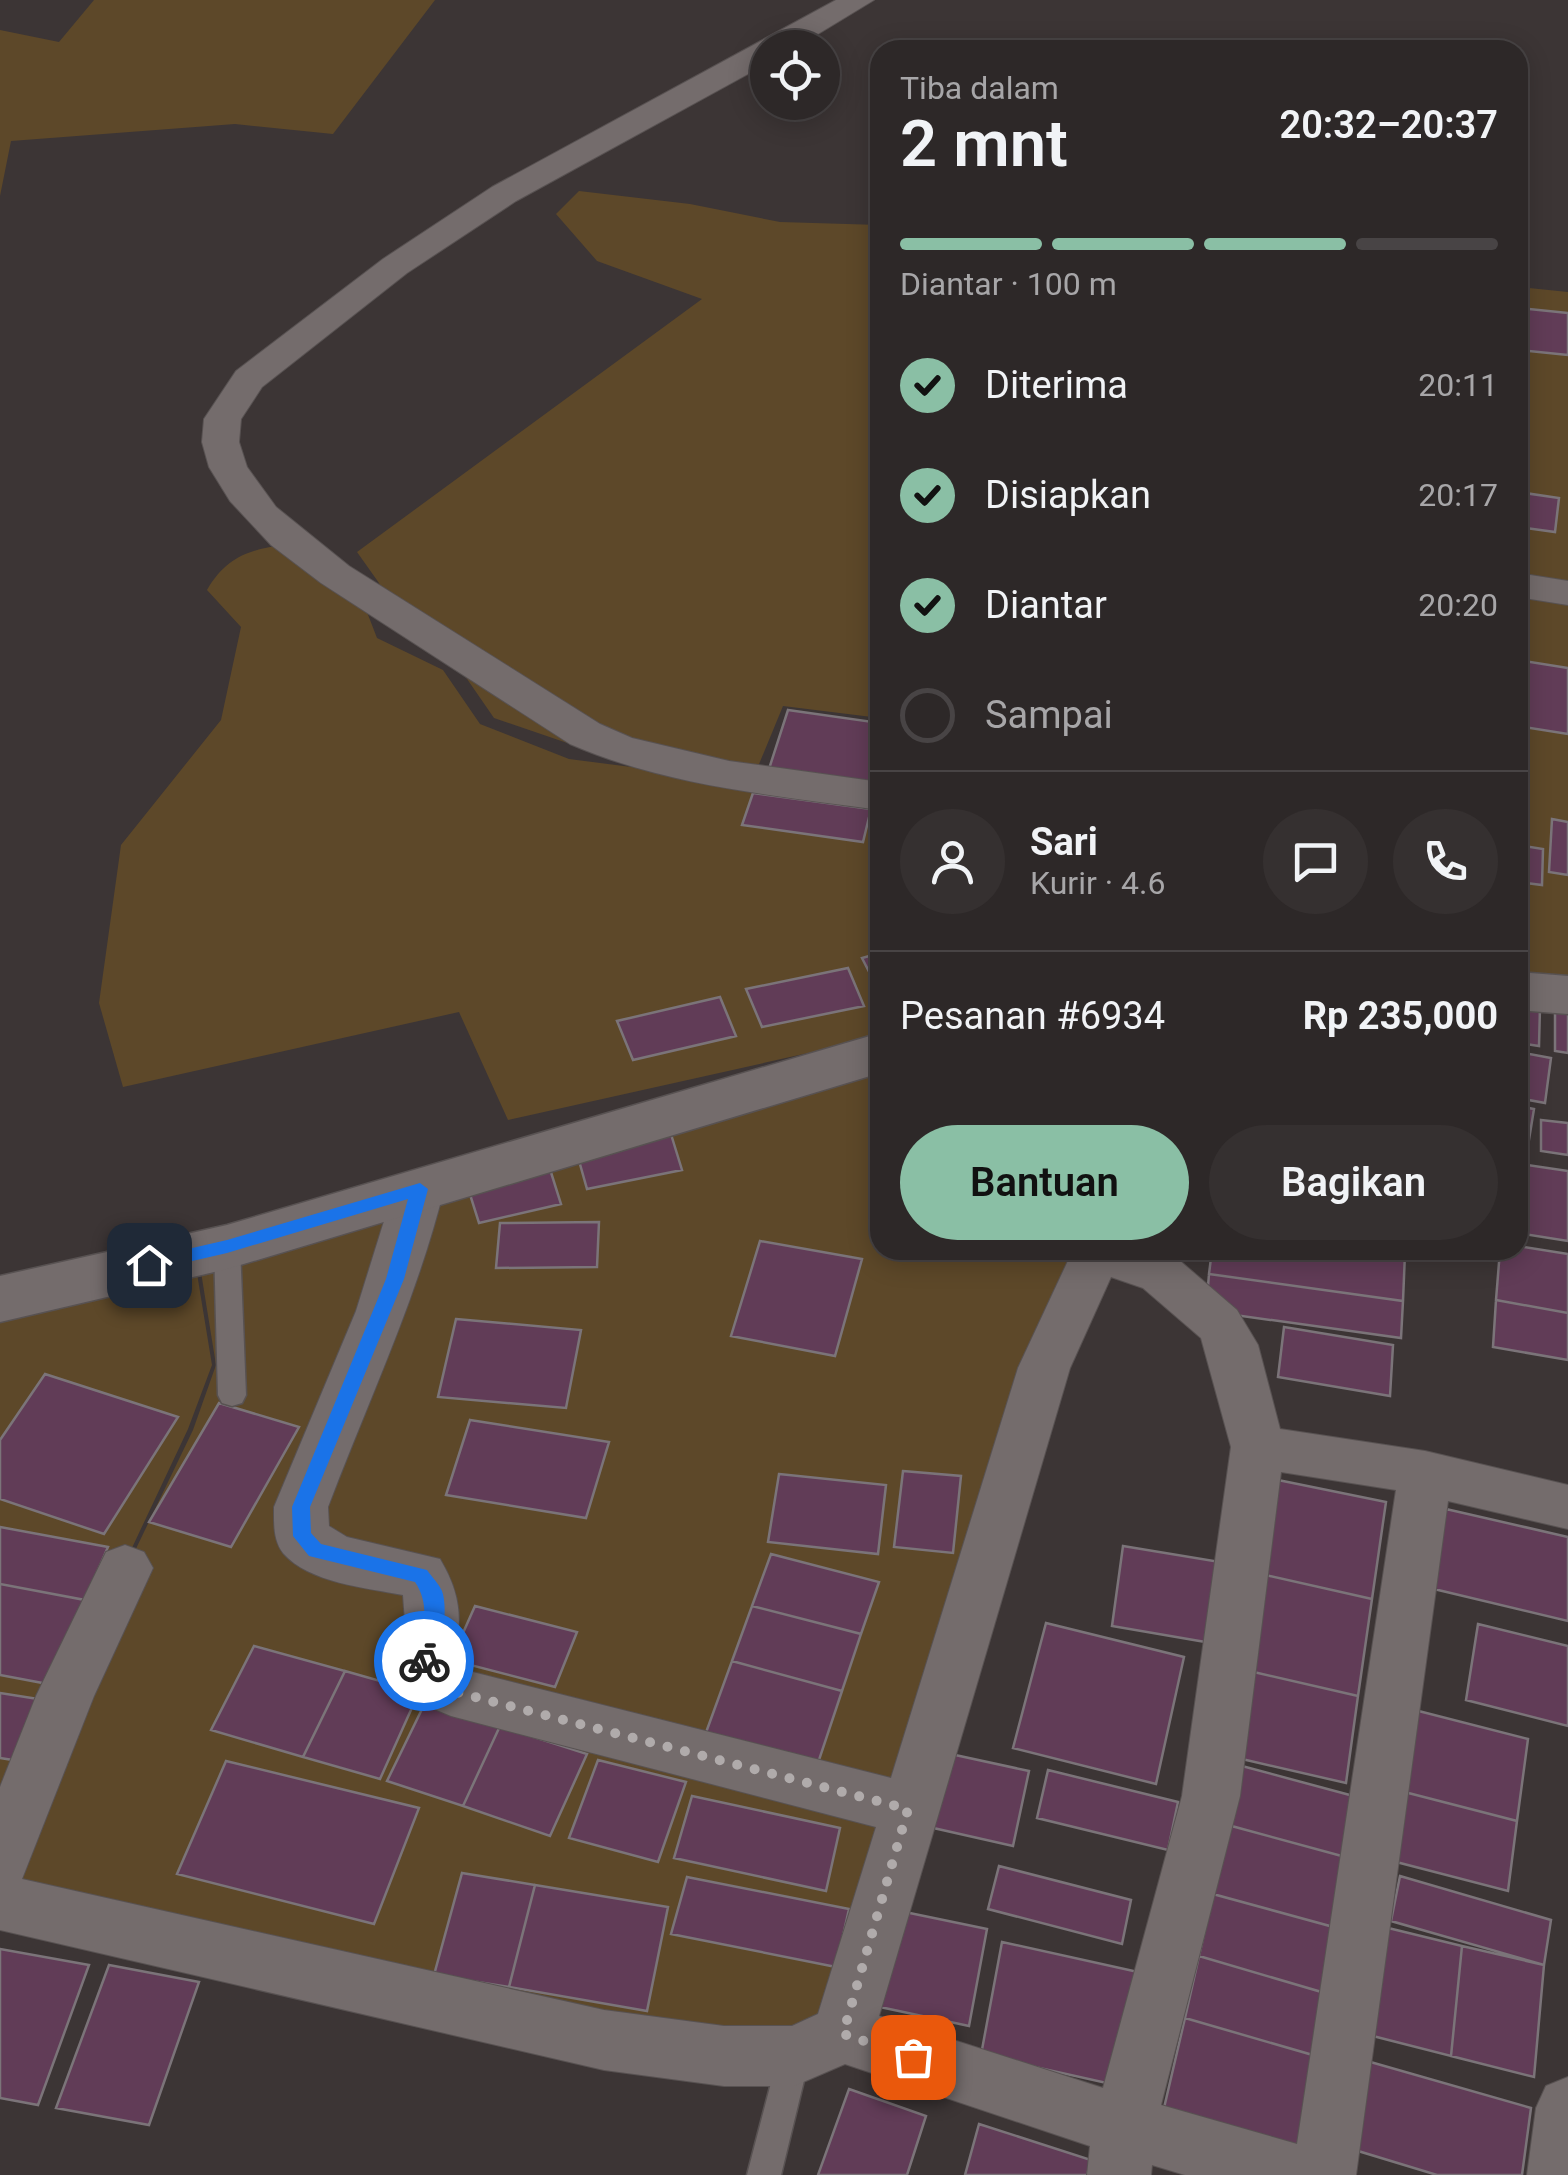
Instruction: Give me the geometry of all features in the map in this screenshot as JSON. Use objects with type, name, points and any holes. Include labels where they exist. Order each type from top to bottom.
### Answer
[{"type":"street","points":[[859,0],[521,184],[410,256],[248,378],[235,391],[219,423],[226,465],[247,496],[286,537],[359,590],[585,734],[621,753],[681,766],[870,794]]},
{"type":"street","points":[[1528,587],[1568,593]]},
{"type":"street","points":[[1528,992],[1568,995]]},
{"type":"street","points":[[0,1299],[227,1247],[870,1056]]},
{"type":"street","points":[[420,1189],[390,1294],[301,1507],[302,1536],[316,1550],[336,1557],[421,1576],[434,1594],[435,1618],[422,1671],[440,1686],[908,1809]]},
{"type":"street","points":[[818,2044],[937,1732],[1044,1368],[1093,1260]]},
{"type":"street","points":[[1121,2150],[1211,1796],[1258,1447],[1232,1345],[1219,1324],[1160,1274],[1122,1260]]},
{"type":"street","points":[[1258,1447],[1425,1473],[1568,1507]]},
{"type":"street","points":[[1324,2175],[1425,1473]]},
{"type":"street","points":[[0,1861],[65,1696],[125,1568]]},
{"type":"street","points":[[0,1902],[604,2040],[724,2056],[818,2044],[1121,2150],[1295,2175]]},
{"type":"street","points":[[1559,2175],[1568,2108]]},
{"type":"lane","points":[[227,1247],[232,1394]]},
{"type":"lane","points":[[764,2175],[818,2044]]},
{"type":"shaded area","points":[[94,0],[435,0],[333,134],[235,124],[11,141],[0,196],[0,30],[59,42]]},
{"type":"shaded area","points":[[579,191],[690,204],[780,222],[870,225],[870,717],[783,706],[757,769],[573,745],[494,718],[456,663],[393,630],[379,583],[357,552],[702,299],[597,261],[556,214]]},
{"type":"shaded area","points":[[1528,288],[1568,292],[1568,979],[1528,973]]},
{"type":"shaded area","points":[[304,543],[355,581],[377,638],[443,670],[480,724],[569,759],[870,798],[870,1039],[508,1120],[459,1012],[123,1087],[99,1003],[121,845],[221,720],[241,627],[207,590],[236,559],[274,546]]},
{"type":"shaded area","points":[[870,1053],[870,1260],[1080,1260],[983,1481],[900,1788],[842,2045],[732,2059],[0,1900],[95,1634],[193,1430],[216,1365],[196,1241]]},
{"type":"shaded area","points":[[192,1243],[212,1365],[188,1429],[73,1673],[0,1849],[0,1294]]},
{"type":"building","points":[[1528,309],[1568,313],[1568,355],[1528,351]]},
{"type":"building","points":[[1528,493],[1559,498],[1555,532],[1528,528]]},
{"type":"building","points":[[1528,662],[1568,668],[1568,734],[1528,728]]},
{"type":"building","points":[[788,710],[870,722],[870,787],[768,772]]},
{"type":"building","points":[[753,793],[870,809],[863,842],[742,825]]},
{"type":"building","points":[[1552,819],[1568,822],[1568,875],[1549,872]]},
{"type":"building","points":[[1528,847],[1543,849],[1542,885],[1528,883]]},
{"type":"building","points":[[870,956],[870,974],[862,958]]},
{"type":"building","points":[[848,968],[864,1006],[762,1027],[746,989]]},
{"type":"building","points":[[720,997],[736,1036],[633,1060],[617,1021]]},
{"type":"building","points":[[1528,1005],[1540,1007],[1539,1046],[1528,1044]]},
{"type":"building","points":[[1555,1007],[1568,1008],[1568,1053],[1555,1051]]},
{"type":"building","points":[[1528,1054],[1551,1058],[1545,1103],[1528,1100]]},
{"type":"building","points":[[1528,1108],[1534,1109],[1528,1146]]},
{"type":"building","points":[[1541,1120],[1568,1123],[1568,1155],[1541,1151]]},
{"type":"building","points":[[670,1131],[682,1170],[587,1189],[576,1150]]},
{"type":"building","points":[[1528,1165],[1568,1171],[1568,1241],[1528,1235]]},
{"type":"building","points":[[549,1166],[561,1204],[479,1223],[467,1185]]},
{"type":"building","points":[[599,1222],[597,1267],[496,1268],[500,1223]]},
{"type":"building","points":[[760,1241],[862,1259],[835,1356],[731,1336]]},
{"type":"building","points":[[1528,1248],[1568,1254],[1568,1313],[1496,1300],[1499,1260],[1528,1260]]},
{"type":"building","points":[[1211,1260],[1405,1260],[1403,1301],[1209,1274]]},
{"type":"building","points":[[1209,1274],[1403,1301],[1401,1338],[1206,1311]]},
{"type":"building","points":[[1496,1300],[1568,1313],[1568,1360],[1493,1347]]},
{"type":"building","points":[[456,1319],[581,1330],[566,1408],[438,1397]]},
{"type":"building","points":[[1284,1327],[1393,1345],[1390,1396],[1278,1377]]},
{"type":"building","points":[[45,1374],[178,1417],[104,1534],[0,1499],[0,1440]]},
{"type":"building","points":[[219,1403],[299,1427],[231,1547],[149,1522]]},
{"type":"building","points":[[470,1420],[609,1442],[586,1518],[446,1495]]},
{"type":"building","points":[[903,1471],[961,1476],[953,1553],[894,1547]]},
{"type":"building","points":[[779,1474],[886,1485],[878,1554],[768,1542]]},
{"type":"building","points":[[1278,1480],[1386,1502],[1372,1599],[1261,1574]]},
{"type":"building","points":[[1446,1509],[1568,1537],[1568,1621],[1434,1589]]},
{"type":"building","points":[[0,1527],[108,1547],[85,1600],[0,1584]]},
{"type":"building","points":[[1123,1546],[1226,1563],[1217,1644],[1112,1626]]},
{"type":"building","points":[[771,1554],[879,1582],[861,1634],[752,1606]]},
{"type":"building","points":[[1261,1574],[1372,1599],[1358,1696],[1245,1670]]},
{"type":"building","points":[[0,1584],[85,1600],[48,1684],[0,1675]]},
{"type":"building","points":[[475,1606],[577,1632],[555,1687],[451,1660]]},
{"type":"building","points":[[752,1606],[861,1634],[842,1691],[732,1661]]},
{"type":"building","points":[[1046,1623],[1184,1657],[1156,1784],[1013,1748]]},
{"type":"building","points":[[1478,1624],[1568,1646],[1568,1726],[1466,1700]]},
{"type":"building","points":[[254,1646],[345,1671],[303,1757],[211,1730]]},
{"type":"building","points":[[732,1661],[842,1691],[816,1769],[704,1738]]},
{"type":"building","points":[[1245,1670],[1358,1696],[1346,1783],[1229,1756]]},
{"type":"building","points":[[345,1671],[419,1692],[380,1779],[303,1757]]},
{"type":"building","points":[[0,1693],[38,1699],[13,1760],[0,1758]]},
{"type":"building","points":[[425,1703],[500,1726],[463,1806],[387,1781]]},
{"type":"building","points":[[1403,1707],[1528,1739],[1517,1821],[1389,1788]]},
{"type":"building","points":[[500,1726],[587,1754],[550,1836],[463,1806]]},
{"type":"building","points":[[946,1753],[1029,1771],[1013,1846],[929,1827]]},
{"type":"building","points":[[598,1760],[686,1782],[658,1862],[569,1838]]},
{"type":"building","points":[[226,1761],[419,1808],[374,1924],[177,1874]]},
{"type":"building","points":[[1242,1766],[1372,1801],[1360,1861],[1228,1825]]},
{"type":"building","points":[[1048,1770],[1178,1802],[1168,1850],[1037,1818]]},
{"type":"building","points":[[1389,1788],[1517,1821],[1508,1891],[1377,1857]]},
{"type":"building","points":[[692,1796],[840,1828],[826,1891],[674,1858]]},
{"type":"building","points":[[1228,1825],[1360,1861],[1348,1931],[1213,1894]]},
{"type":"building","points":[[999,1866],[1131,1900],[1122,1944],[988,1909]]},
{"type":"building","points":[[462,1873],[535,1885],[509,1987],[434,1975]]},
{"type":"building","points":[[1400,1876],[1551,1920],[1544,1965],[1391,1921]]},
{"type":"building","points":[[687,1877],[849,1909],[836,1967],[671,1934]]},
{"type":"building","points":[[535,1885],[668,1907],[647,2011],[509,1987]]},
{"type":"building","points":[[1213,1894],[1348,1931],[1335,1996],[1199,1956]]},
{"type":"building","points":[[900,1911],[987,1929],[969,2026],[880,2007]]},
{"type":"building","points":[[1380,1926],[1462,1946],[1451,2056],[1365,2034]]},
{"type":"building","points":[[1002,1942],[1147,1974],[1129,2088],[981,2055]]},
{"type":"building","points":[[1462,1946],[1544,1965],[1534,2077],[1451,2056]]},
{"type":"building","points":[[0,1949],[89,1965],[38,2105],[0,2098]]},
{"type":"building","points":[[1199,1956],[1335,1996],[1323,2058],[1185,2018]]},
{"type":"building","points":[[109,1965],[199,1982],[149,2125],[56,2108]]},
{"type":"building","points":[[1185,2018],[1323,2058],[1306,2151],[1164,2108]]},
{"type":"building","points":[[1360,2059],[1531,2108],[1522,2175],[1437,2175],[1345,2147]]},
{"type":"building","points":[[849,2089],[926,2116],[907,2175],[818,2175]]},
{"type":"building","points":[[979,2124],[1091,2160],[1087,2175],[965,2175]]},
{"type":"way so far","points":[[424,1661],[422,1671],[428,1680],[452,1691],[908,1809],[843,2034],[913,2057]]},
{"type":"route","points":[[149,1265],[227,1247],[420,1189],[395,1279],[301,1507],[302,1536],[316,1550],[421,1576],[434,1594],[435,1618],[424,1661]]}]
